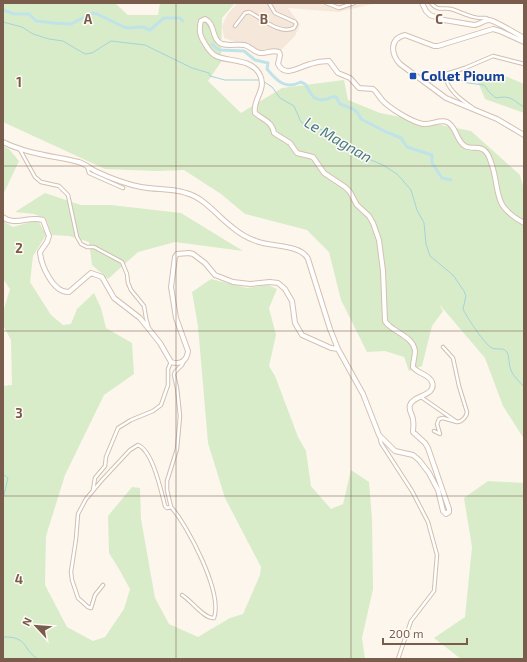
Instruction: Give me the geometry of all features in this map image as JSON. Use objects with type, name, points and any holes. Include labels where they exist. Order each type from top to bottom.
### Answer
[{"type":"street","points":[[235,26],[245,13],[249,12],[270,25],[287,29],[294,28],[296,24],[295,22],[275,13],[268,3]]},
{"type":"street","points":[[326,3],[339,8],[354,3]]},
{"type":"street","points":[[422,3],[424,9],[429,14],[444,20],[474,25],[488,20]]},
{"type":"street","points":[[431,3],[442,10],[448,9],[470,17],[478,19],[486,18],[497,22],[524,38]]},
{"type":"street","points":[[379,435],[395,451],[412,455],[419,460],[429,473],[438,490],[443,512],[446,514],[449,512],[449,507],[428,448],[425,443],[413,432],[414,421],[410,404],[420,396],[429,392],[433,385],[430,379],[418,372],[413,367],[415,352],[412,344],[401,334],[388,326],[385,321],[384,270],[379,240],[373,223],[369,216],[357,205],[350,192],[324,173],[313,156],[297,153],[290,143],[274,133],[267,120],[254,113],[254,107],[262,88],[260,74],[248,64],[231,59],[220,58],[210,52],[200,34],[202,20],[207,20],[212,26],[215,38],[220,43],[225,45],[244,45],[259,53],[273,50],[279,52],[280,55],[278,64],[285,71],[295,70],[309,64],[329,60],[338,73],[350,78],[359,88],[373,89],[385,104],[405,116],[423,124],[431,124],[442,121],[448,123],[454,129],[463,144],[469,148],[482,148],[486,151],[493,170],[500,201],[509,214],[524,223]]},
{"type":"street","points":[[524,42],[493,29],[438,46],[434,46],[407,35],[402,36],[393,46],[393,52],[396,60],[400,64],[446,98],[501,121],[524,135]]},
{"type":"street","points":[[476,111],[460,100],[455,94],[446,78],[446,74],[491,57],[524,64]]},
{"type":"street","points":[[3,142],[50,157],[80,162],[94,171],[142,188],[178,191],[193,195],[212,209],[234,229],[247,237],[262,243],[303,252],[308,259],[330,329],[338,349],[363,394],[381,443],[412,491],[428,522],[437,555],[434,592],[411,621],[398,659]]},
{"type":"street","points":[[19,148],[35,177],[42,182],[59,186],[68,195],[81,244],[87,247],[94,247],[122,262],[131,290],[144,306],[149,329]]},
{"type":"street","points":[[88,166],[89,173],[123,188]]},
{"type":"street","points":[[3,217],[17,222],[33,218],[43,220],[49,236],[40,252],[40,257],[50,280],[60,291],[68,292],[72,290],[88,274],[94,273],[102,277],[114,298],[140,318],[149,329],[160,343],[168,360],[179,363],[184,361]]},
{"type":"street","points":[[182,594],[208,617],[214,618],[214,597],[207,572],[195,546],[171,507],[167,490],[167,481],[177,449],[180,416],[174,372],[182,365],[188,356],[188,351],[176,318],[171,287],[175,257],[177,254],[193,254],[215,275],[229,281],[250,284],[273,282],[281,285],[287,291],[292,301],[295,323],[302,335],[332,348],[338,349]]},
{"type":"street","points":[[434,431],[440,434],[437,424],[441,419],[443,418],[455,423],[460,422],[466,416],[467,412],[459,386],[453,358],[443,346]]},
{"type":"street","points":[[93,490],[95,478],[105,466],[106,457],[118,428],[130,420],[153,411],[161,405],[168,385],[168,369],[171,362]]},
{"type":"street","points":[[420,396],[458,422]]},
{"type":"street","points":[[103,585],[95,596],[92,606],[89,608],[78,598],[71,572],[78,514],[93,490],[130,450],[138,445],[143,448],[153,466],[165,506],[168,508],[171,507]]},
{"type":"shaded area","points":[[237,3],[377,3],[338,12],[288,8],[300,24],[295,36],[281,50],[260,51],[224,38],[222,26],[227,15]]},
{"type":"green space","points":[[3,3],[115,3],[128,15],[158,15],[160,3],[235,3],[222,18],[221,62],[208,81],[241,113],[282,88],[344,80],[348,100],[380,113],[471,131],[520,175],[524,190],[524,439],[503,406],[485,358],[439,304],[443,311],[432,326],[422,366],[409,371],[404,357],[385,351],[367,352],[341,300],[329,252],[307,230],[245,214],[221,194],[184,170],[157,171],[105,169],[3,122]]},
{"type":"green space","points":[[503,75],[524,84],[524,113],[485,99],[478,82]]},
{"type":"green space","points":[[3,146],[9,149],[19,161],[3,195]]},
{"type":"green space","points":[[45,193],[81,205],[111,205],[181,213],[243,251],[175,242],[138,252],[108,279],[92,265],[89,242],[69,236],[52,235],[46,219],[34,214],[15,212]]},
{"type":"green space","points":[[38,220],[46,235],[33,256],[30,282],[51,315],[63,325],[71,324],[77,309],[94,293],[101,308],[106,328],[132,343],[134,374],[104,395],[65,475],[46,536],[45,585],[67,627],[93,641],[105,637],[124,609],[130,589],[109,553],[108,516],[132,487],[140,488],[141,519],[155,598],[169,624],[198,637],[230,618],[243,614],[260,575],[261,567],[225,498],[208,443],[198,326],[192,292],[211,279],[247,288],[268,285],[277,289],[269,308],[276,335],[269,366],[275,376],[298,437],[306,451],[311,486],[331,509],[343,504],[351,470],[369,482],[372,519],[373,589],[362,638],[365,659],[3,659],[3,386],[12,385],[11,340],[3,325],[3,312],[10,289],[3,279],[3,221],[13,227]]},
{"type":"green space","points":[[488,481],[524,483],[524,659],[461,659],[434,638],[465,617],[472,547],[464,498]]},
{"type":"waterway","points":[[3,10],[14,14],[29,14],[36,21],[71,24],[92,13],[124,27],[143,27],[150,30],[164,18],[180,18],[183,21]]},
{"type":"waterway","name":"Le Magnan","points":[[3,22],[22,27],[33,34],[49,39],[63,41],[85,54],[92,53],[111,41],[145,45],[192,68],[209,73],[210,76],[225,80],[260,80]]},
{"type":"waterway","points":[[212,44],[220,50],[244,51],[255,60],[268,63],[267,69],[282,83],[290,85],[301,82],[305,84],[315,98],[322,100],[336,97],[340,104],[353,109],[357,112],[361,119],[401,138],[407,147],[432,155],[432,163],[442,178],[451,180]]},
{"type":"waterway","points":[[454,77],[468,83],[484,85],[496,98],[509,98],[524,107]]},
{"type":"waterway","name":"Le Magnan","points":[[263,81],[272,87],[280,98],[294,106],[301,122],[308,126],[327,131],[339,144],[383,165],[397,174],[411,190],[417,210],[424,223],[426,244],[430,256],[453,275],[466,296],[463,309],[468,318],[489,346],[494,349],[504,350],[507,352],[510,368],[515,377],[524,387]]},
{"type":"waterway","points":[[3,474],[8,478],[3,499]]},
{"type":"waterway","points":[[3,637],[11,637],[21,641],[29,652],[38,659]]},
{"type":"place","name":"Collet Pioum","points":[[413,76]]}]
